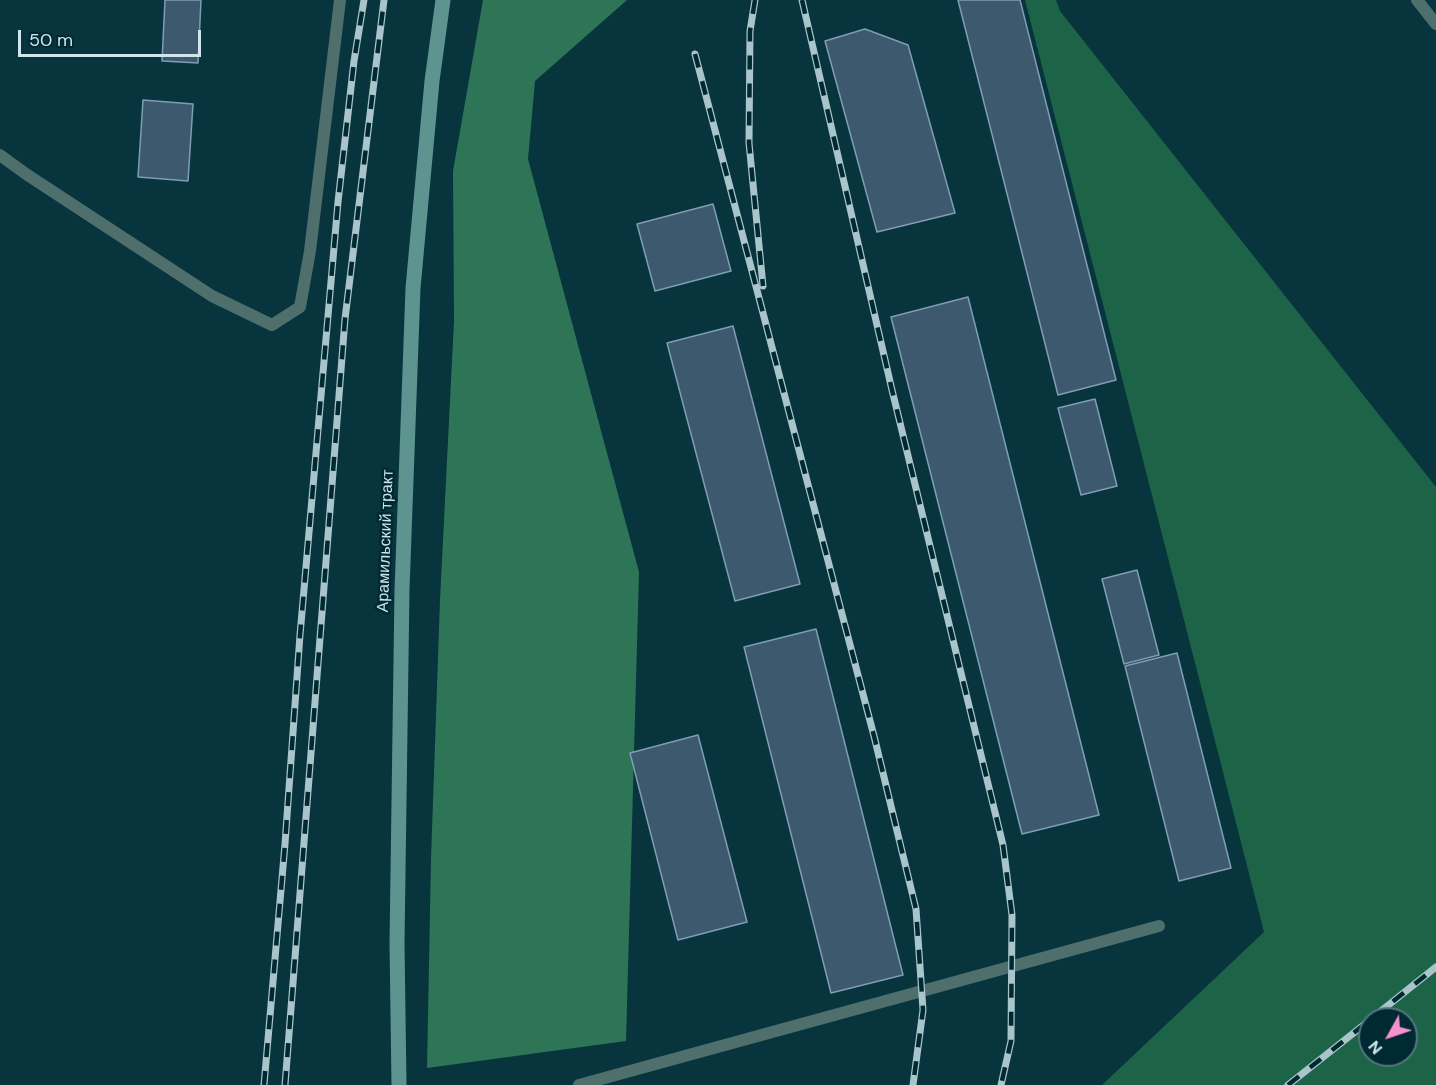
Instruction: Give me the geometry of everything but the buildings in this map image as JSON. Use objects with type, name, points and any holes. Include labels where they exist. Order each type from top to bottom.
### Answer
[{"type":"main road","name":"Арамильский тракт","points":[[399,1085],[397,943],[402,590],[413,288],[432,81],[443,0]]},
{"type":"lane","points":[[0,155],[213,296],[272,325],[300,307],[310,251],[340,0]]},
{"type":"lane","points":[[1417,0],[1436,24]]},
{"type":"lane","points":[[579,1085],[1159,926]]},
{"type":"green space","points":[[483,0],[627,0],[535,81],[528,159],[639,572],[626,1041],[427,1068],[431,859],[440,600],[454,321],[453,171]]},
{"type":"green space","points":[[1025,0],[1056,0],[1060,11],[1436,487],[1436,1085],[1102,1085],[1264,932]]},
{"type":"railway","points":[[264,1085],[338,202],[354,61],[364,0]]},
{"type":"railway","points":[[285,1085],[345,319],[384,0]]},
{"type":"railway","points":[[755,0],[750,31],[749,143],[763,286]]},
{"type":"railway","points":[[802,0],[892,390],[1003,845],[1012,915],[1011,1041],[1001,1085]]},
{"type":"railway","points":[[695,54],[874,736],[916,909],[923,1010],[913,1085]]},
{"type":"railway","points":[[1386,1007],[1436,967]]},
{"type":"railway","points":[[1288,1085],[1358,1030]]}]
